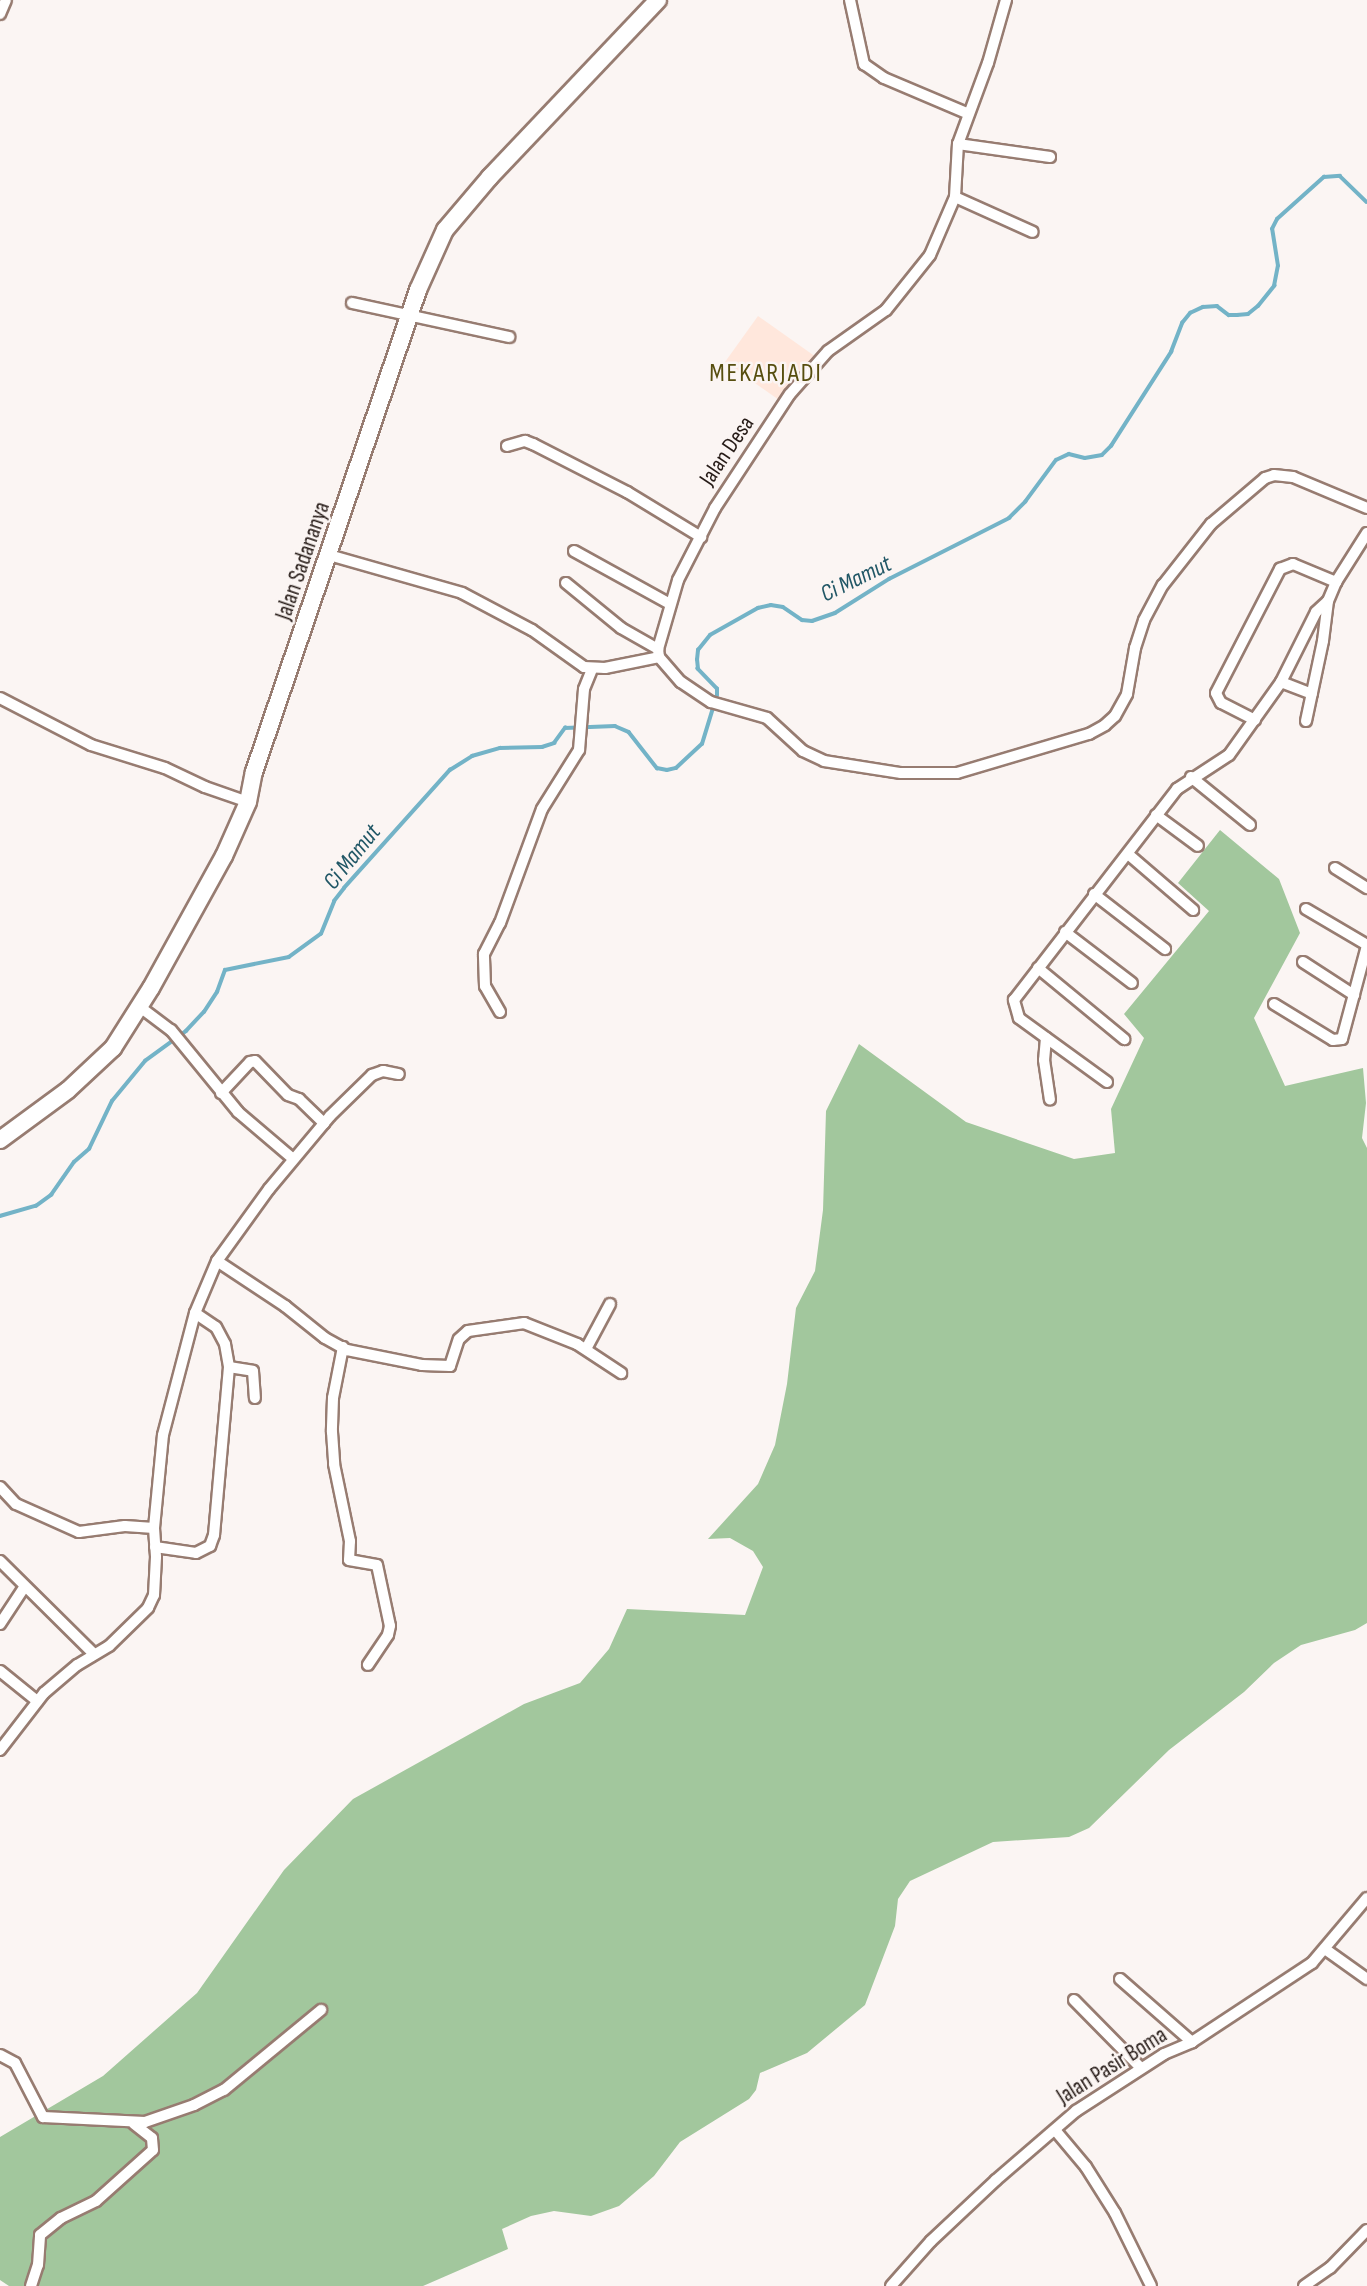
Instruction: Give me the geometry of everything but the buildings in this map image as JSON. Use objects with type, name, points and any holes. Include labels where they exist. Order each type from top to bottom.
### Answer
[{"type":"street","points":[[0,14],[6,0]]},
{"type":"street","name":"Jalan Sadananya","points":[[0,1140],[92,1070],[113,1048],[140,1007],[224,856],[248,802],[254,772],[427,266],[454,216],[658,0]]},
{"type":"street","points":[[850,0],[859,30],[860,56],[870,70],[967,113]]},
{"type":"street","name":"Jalan Desa","points":[[658,653],[678,580],[715,508],[790,394],[828,351],[886,310],[925,262],[955,197],[958,144],[967,113],[988,63],[1006,0]]},
{"type":"street","points":[[958,144],[1050,157]]},
{"type":"street","points":[[955,197],[1033,232]]},
{"type":"street","points":[[352,303],[438,319],[509,337]]},
{"type":"street","points":[[507,446],[525,442],[533,444],[627,492],[701,537]]},
{"type":"street","points":[[566,583],[621,628],[658,653],[681,682],[715,703],[766,718],[803,751],[836,764],[931,774],[957,773],[1089,734],[1115,716],[1127,694],[1135,648],[1144,620],[1163,584],[1192,544],[1250,488],[1265,478],[1282,476],[1312,484],[1367,508]]},
{"type":"street","points":[[1306,721],[1328,601],[1336,582],[1367,533]]},
{"type":"street","points":[[574,551],[670,604]]},
{"type":"street","points":[[329,555],[463,593],[532,629],[579,663],[592,669],[658,653]]},
{"type":"street","points":[[1255,720],[1221,703],[1216,693],[1280,569],[1293,564],[1336,582]]},
{"type":"street","points":[[1107,1082],[1018,1018],[1013,1005],[1065,932],[1156,815],[1191,777],[1229,755],[1281,682],[1316,612],[1328,601]]},
{"type":"street","points":[[500,1012],[485,986],[484,954],[500,923],[542,809],[573,760],[582,735],[584,689],[592,669]]},
{"type":"street","points":[[1281,682],[1312,694]]},
{"type":"street","points":[[0,698],[92,745],[165,768],[205,787],[248,802]]},
{"type":"street","points":[[1191,777],[1250,825]]},
{"type":"street","points":[[1156,815],[1198,846]]},
{"type":"street","points":[[1128,854],[1193,910]]},
{"type":"street","points":[[1335,868],[1367,888]]},
{"type":"street","points":[[1094,894],[1165,948]]},
{"type":"street","points":[[1274,1004],[1335,1041],[1344,1035],[1367,945],[1306,909]]},
{"type":"street","points":[[1065,932],[1132,983]]},
{"type":"street","points":[[1303,962],[1354,995]]},
{"type":"street","points":[[1038,968],[1124,1039]]},
{"type":"street","points":[[140,1007],[173,1032],[221,1093],[256,1129],[292,1158]]},
{"type":"street","points":[[1046,1038],[1044,1060],[1050,1100]]},
{"type":"street","points":[[221,1093],[250,1062],[255,1061],[288,1095],[299,1099],[324,1123]]},
{"type":"street","points":[[0,1750],[37,1701],[67,1672],[125,1633],[148,1608],[156,1579],[154,1528],[163,1436],[195,1313],[217,1261],[292,1158],[324,1123],[372,1075],[383,1071],[399,1074]]},
{"type":"street","points":[[217,1261],[343,1348],[412,1363],[450,1366],[463,1334],[475,1329],[515,1323],[531,1325],[586,1349],[621,1373]]},
{"type":"street","points":[[586,1349],[610,1304]]},
{"type":"street","points":[[155,1547],[196,1553],[210,1546],[214,1535],[229,1367],[222,1336],[215,1327],[195,1313]]},
{"type":"street","points":[[343,1348],[333,1398],[332,1432],[334,1464],[350,1541],[349,1560],[377,1565],[390,1626],[388,1635],[368,1665]]},
{"type":"street","points":[[229,1367],[253,1371],[255,1398]]},
{"type":"street","points":[[0,1487],[4,1502],[79,1532],[125,1526],[154,1528]]},
{"type":"street","points":[[0,1561],[94,1654]]},
{"type":"street","points":[[0,1624],[25,1586]]},
{"type":"street","points":[[0,1671],[37,1701]]},
{"type":"street","name":"Jalan Pasir Boma","points":[[891,2286],[931,2241],[1076,2111],[1141,2068],[1192,2042],[1312,1963],[1367,1898]]},
{"type":"street","points":[[1325,1949],[1367,1979]]},
{"type":"street","points":[[1120,1979],[1192,2042]]},
{"type":"street","points":[[1074,2000],[1141,2068]]},
{"type":"street","points":[[0,2054],[13,2060],[41,2114],[50,2119],[134,2124],[170,2114],[224,2090],[321,2010]]},
{"type":"street","points":[[31,2286],[38,2265],[40,2235],[61,2218],[96,2201],[153,2150],[152,2138],[134,2124]]},
{"type":"street","points":[[1055,2130],[1086,2167],[1115,2213],[1151,2286]]},
{"type":"street","points":[[1304,2286],[1330,2267],[1367,2230]]},
{"type":"shaded area","points":[[758,316],[816,357],[779,400],[725,362]]},
{"type":"green space","points":[[1220,830],[1279,879],[1300,933],[1254,1018],[1285,1086],[1363,1068],[1366,1103],[1362,1138],[1367,1148],[1367,1623],[1355,1630],[1301,1645],[1274,1663],[1244,1692],[1169,1750],[1089,1828],[1069,1837],[993,1842],[910,1881],[898,1899],[895,1926],[865,2005],[807,2053],[760,2073],[756,2090],[749,2099],[680,2142],[654,2176],[619,2206],[591,2216],[554,2211],[531,2216],[502,2229],[508,2249],[423,2286],[9,2286],[0,2280],[0,2137],[103,2076],[197,1993],[284,1870],[353,1799],[524,1704],[580,1683],[609,1649],[627,1609],[745,1615],[763,1567],[753,1551],[730,1538],[708,1539],[758,1484],[775,1445],[787,1384],[796,1308],[815,1271],[823,1210],[826,1111],[859,1044],[966,1122],[1074,1159],[1115,1153],[1111,1109],[1144,1038],[1124,1014],[1209,911],[1178,883]]},
{"type":"waterway","name":"Ci Mamut","points":[[0,1216],[36,1206],[51,1195],[74,1162],[89,1149],[112,1101],[145,1061],[186,1031],[204,1012],[217,992],[225,970],[289,957],[321,934],[334,901],[344,888],[450,770],[472,756],[500,748],[542,747],[554,743],[565,728],[615,726],[629,732],[657,768],[676,768],[702,744],[717,695],[717,689],[698,669],[698,650],[710,635],[758,608],[771,605],[783,607],[802,620],[812,621],[835,613],[889,579],[1009,518],[1025,502],[1056,460],[1069,454],[1085,458],[1102,455],[1111,446],[1171,352],[1182,323],[1190,313],[1203,307],[1217,306],[1229,315],[1248,314],[1258,306],[1274,286],[1278,266],[1272,229],[1277,219],[1324,177],[1340,176],[1367,202]]},
{"type":"district","name":"MEKARJADI","points":[[766,374]]}]
